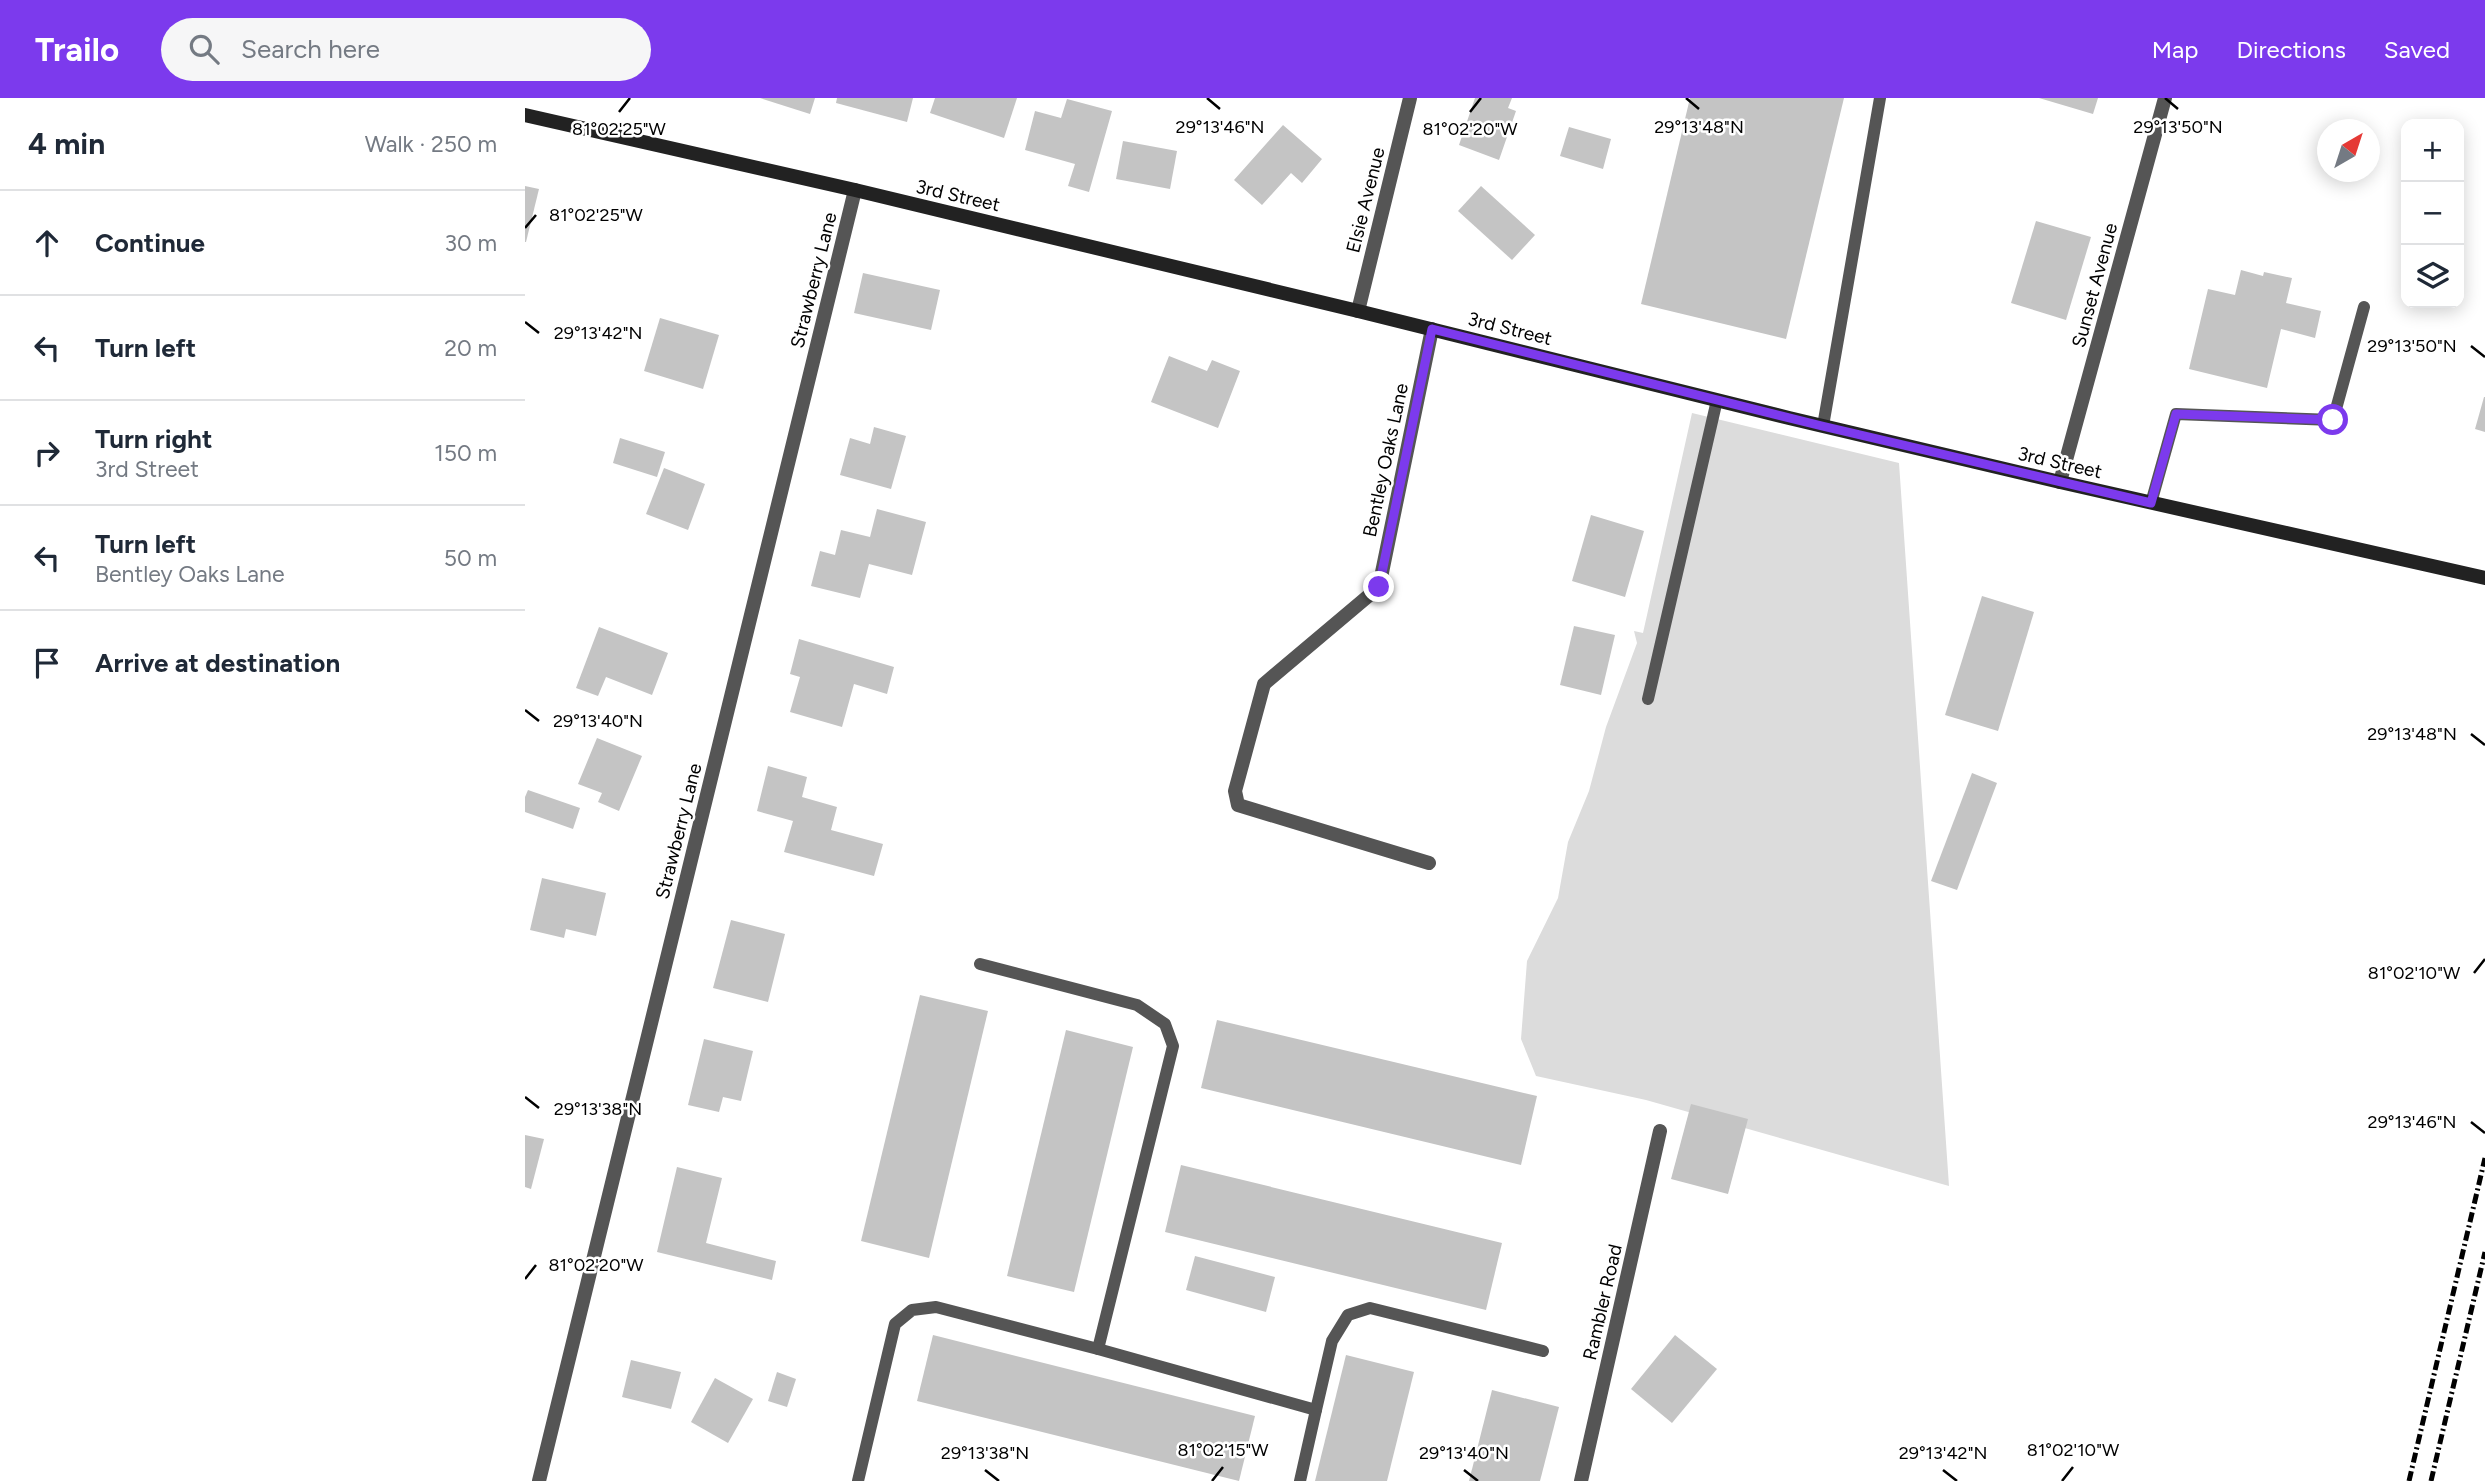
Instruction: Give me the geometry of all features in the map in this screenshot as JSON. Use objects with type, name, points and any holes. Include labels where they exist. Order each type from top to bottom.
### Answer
[{"type":"street","name":"Elsie Avenue","points":[[1358,311],[1410,98]]},
{"type":"street","name":"Sunset Avenue","points":[[2060,482],[2165,98]]},
{"type":"street","name":"3rd Street","points":[[525,115],[855,190],[1822,426],[2485,578]]},
{"type":"street","name":"Strawberry Lane","points":[[539,1481],[855,190]]},
{"type":"street","name":"Bentley Oaks Lane","points":[[1429,863],[1238,805],[1235,791],[1264,684],[1379,587],[1432,329]]},
{"type":"street","name":"Rambler Road","points":[[1581,1481],[1660,1131]]},
{"type":"lane","points":[[1822,426],[1880,98]]},
{"type":"lane","points":[[2151,503],[2176,414],[2333,420],[2364,307]]},
{"type":"lane","points":[[1649,699],[1717,400]]},
{"type":"lane","points":[[980,964],[1137,1005],[1165,1024],[1173,1046],[1098,1349]]},
{"type":"lane","points":[[858,1481],[895,1324],[912,1310],[936,1307],[1316,1410]]},
{"type":"lane","points":[[1300,1481],[1332,1341],[1348,1315],[1370,1308],[1543,1351]]},
{"type":"shaded area","points":[[1692,413],[1899,463],[1949,1186],[1646,1100],[1536,1076],[1521,1039],[1527,961],[1558,898],[1568,842],[1589,791],[1606,727],[1637,643],[1634,631],[1643,633]]},
{"type":"building","points":[[760,98],[815,98],[810,114]]},
{"type":"building","points":[[837,98],[913,98],[907,122],[836,103]]},
{"type":"building","points":[[935,98],[1017,98],[1004,138],[930,113]]},
{"type":"building","points":[[1475,98],[1512,98],[1508,108],[1516,111],[1499,160],[1459,145]]},
{"type":"building","points":[[1690,98],[1844,98],[1786,339],[1641,304]]},
{"type":"building","points":[[2039,98],[2098,98],[2093,114]]},
{"type":"building","points":[[1067,99],[1112,111],[1089,192],[1068,186],[1075,164],[1025,150],[1035,111],[1061,118]]},
{"type":"building","points":[[1283,125],[1322,159],[1302,183],[1291,173],[1262,205],[1234,180]]},
{"type":"building","points":[[1569,127],[1611,139],[1603,169],[1560,156]]},
{"type":"building","points":[[1123,141],[1177,151],[1170,189],[1116,179]]},
{"type":"building","points":[[525,186],[539,189],[526,242],[525,242]]},
{"type":"building","points":[[1481,186],[1535,235],[1512,260],[1458,211]]},
{"type":"building","points":[[2036,221],[2091,237],[2066,320],[2011,303]]},
{"type":"building","points":[[2241,270],[2263,276],[2264,272],[2292,278],[2286,303],[2321,311],[2315,338],[2281,329],[2267,388],[2189,369],[2208,289],[2235,295]]},
{"type":"building","points":[[863,273],[940,290],[931,330],[854,313]]},
{"type":"building","points":[[660,318],[719,335],[703,389],[644,371]]},
{"type":"building","points":[[1169,356],[1207,371],[1212,360],[1240,371],[1218,428],[1151,402]]},
{"type":"building","points":[[2485,397],[2485,432],[2475,429]]},
{"type":"building","points":[[874,427],[906,436],[891,489],[840,475],[850,438],[870,444]]},
{"type":"building","points":[[620,438],[665,452],[657,477],[613,463]]},
{"type":"building","points":[[664,468],[705,484],[688,530],[646,514]]},
{"type":"building","points":[[877,509],[926,522],[912,575],[869,564],[860,598],[811,586],[820,551],[835,555],[841,530],[870,537]]},
{"type":"building","points":[[1591,515],[1644,531],[1625,597],[1572,581]]},
{"type":"building","points":[[1982,596],[2034,612],[1998,731],[1945,715]]},
{"type":"building","points":[[1574,626],[1615,635],[1601,695],[1560,685]]},
{"type":"building","points":[[599,627],[668,653],[652,695],[606,677],[598,696],[576,688]]},
{"type":"building","points":[[799,639],[894,667],[887,694],[854,684],[842,727],[790,712],[800,677],[790,674]]},
{"type":"building","points":[[597,738],[642,756],[619,811],[598,802],[602,793],[578,784]]},
{"type":"building","points":[[768,766],[807,777],[802,797],[837,807],[831,830],[883,844],[874,876],[784,852],[793,821],[757,811]]},
{"type":"building","points":[[1972,773],[1997,783],[1957,890],[1931,881]]},
{"type":"building","points":[[528,790],[580,808],[573,829],[525,812]]},
{"type":"building","points":[[542,878],[606,893],[596,936],[566,929],[564,938],[530,930]]},
{"type":"building","points":[[731,920],[785,934],[768,1002],[713,988]]},
{"type":"building","points":[[920,995],[988,1011],[929,1258],[861,1241]]},
{"type":"building","points":[[1217,1020],[1537,1096],[1521,1165],[1201,1088]]},
{"type":"building","points":[[1066,1030],[1133,1047],[1074,1292],[1007,1276]]},
{"type":"building","points":[[704,1039],[753,1051],[741,1101],[723,1097],[719,1112],[688,1105]]},
{"type":"building","points":[[1691,1104],[1748,1119],[1728,1194],[1671,1179]]},
{"type":"building","points":[[525,1135],[544,1139],[531,1189],[525,1187]]},
{"type":"building","points":[[1181,1165],[1502,1243],[1486,1310],[1165,1232]]},
{"type":"building","points":[[677,1167],[722,1178],[706,1243],[776,1261],[772,1280],[657,1252]]},
{"type":"building","points":[[1195,1256],[1275,1277],[1266,1312],[1186,1290]]},
{"type":"building","points":[[933,1335],[1255,1416],[1239,1481],[917,1401]]},
{"type":"building","points":[[1675,1335],[1717,1369],[1672,1423],[1631,1389]]},
{"type":"building","points":[[1346,1355],[1414,1372],[1387,1481],[1315,1481]]},
{"type":"building","points":[[631,1360],[681,1372],[671,1409],[622,1397]]},
{"type":"building","points":[[777,1372],[796,1379],[787,1407],[768,1401]]},
{"type":"building","points":[[715,1378],[753,1399],[728,1443],[691,1422]]},
{"type":"building","points":[[1492,1390],[1559,1407],[1540,1481],[1469,1481]]},
{"type":"railway","points":[[2409,1481],[2485,1158]]},
{"type":"railway","points":[[2431,1481],[2485,1252]]},
{"type":"route","points":[[1379,587],[1432,329],[1822,426],[2151,503],[2176,414],[2333,420]]}]
